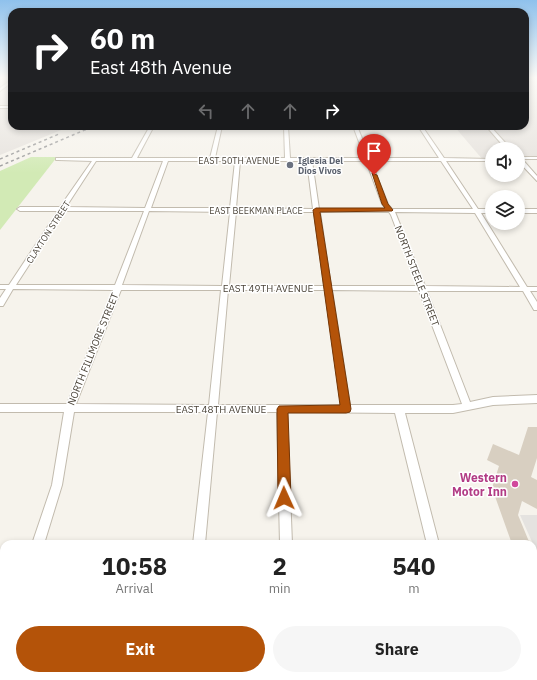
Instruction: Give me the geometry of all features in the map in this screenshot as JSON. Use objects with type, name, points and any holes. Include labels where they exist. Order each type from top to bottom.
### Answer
[{"type":"street","points":[[134,159],[150,130]]},
{"type":"street","points":[[212,160],[219,130]]},
{"type":"street","points":[[286,130],[288,160]]},
{"type":"street","name":"NORTH STEELE STREET","points":[[357,130],[385,204],[394,215],[467,406]]},
{"type":"street","points":[[423,130],[476,210],[537,308]]},
{"type":"street","points":[[492,130],[503,142]]},
{"type":"street","points":[[525,159],[537,158]]},
{"type":"street","name":"EAST 50TH AVENUE","points":[[58,159],[485,160]]},
{"type":"street","name":"CLAYTON STREET","points":[[0,304],[95,159]]},
{"type":"street","name":"NORTH FILLMORE STREET","points":[[39,540],[56,489],[65,424],[70,408],[118,288],[166,160]]},
{"type":"street","points":[[200,540],[238,160]]},
{"type":"street","points":[[310,160],[316,210],[346,409]]},
{"type":"street","points":[[525,166],[537,179]]},
{"type":"street","name":"EAST BEEKMAN PLACE","points":[[20,208],[485,210]]},
{"type":"street","points":[[525,211],[537,211]]},
{"type":"street","name":"EAST 49TH AVENUE","points":[[0,287],[537,289]]},
{"type":"street","name":"EAST 48TH AVENUE","points":[[0,408],[450,409],[493,400],[537,399]]},
{"type":"street","points":[[282,409],[286,540]]},
{"type":"street","points":[[399,409],[432,540]]},
{"type":"shaded area","points":[[0,110],[8,110],[8,130],[61,130],[0,155]]},
{"type":"shaded area","points":[[529,110],[537,110],[537,160],[525,160],[525,142],[485,142],[485,160],[483,160],[457,130],[529,130]]},
{"type":"shaded area","points":[[520,515],[537,515],[537,540],[531,540]]},
{"type":"green space","points":[[31,157],[57,157],[0,230],[0,171]]},
{"type":"building","name":"Western Motor Inn","points":[[528,427],[537,427],[537,458],[531,477],[537,480],[537,509],[522,501],[518,515],[528,540],[511,540],[492,488],[499,466],[487,460],[493,444],[519,455]]},
{"type":"railway","points":[[0,166],[85,130]]},
{"type":"railway","points":[[0,159],[59,134]]},
{"type":"place","name":"Iglesia Del Dios Vivos","points":[[290,165]]},
{"type":"place","name":"Western Motor Inn","points":[[515,484]]},
{"type":"route","points":[[284,498],[282,409],[346,409],[316,210],[390,210],[385,204],[374,175]]}]
